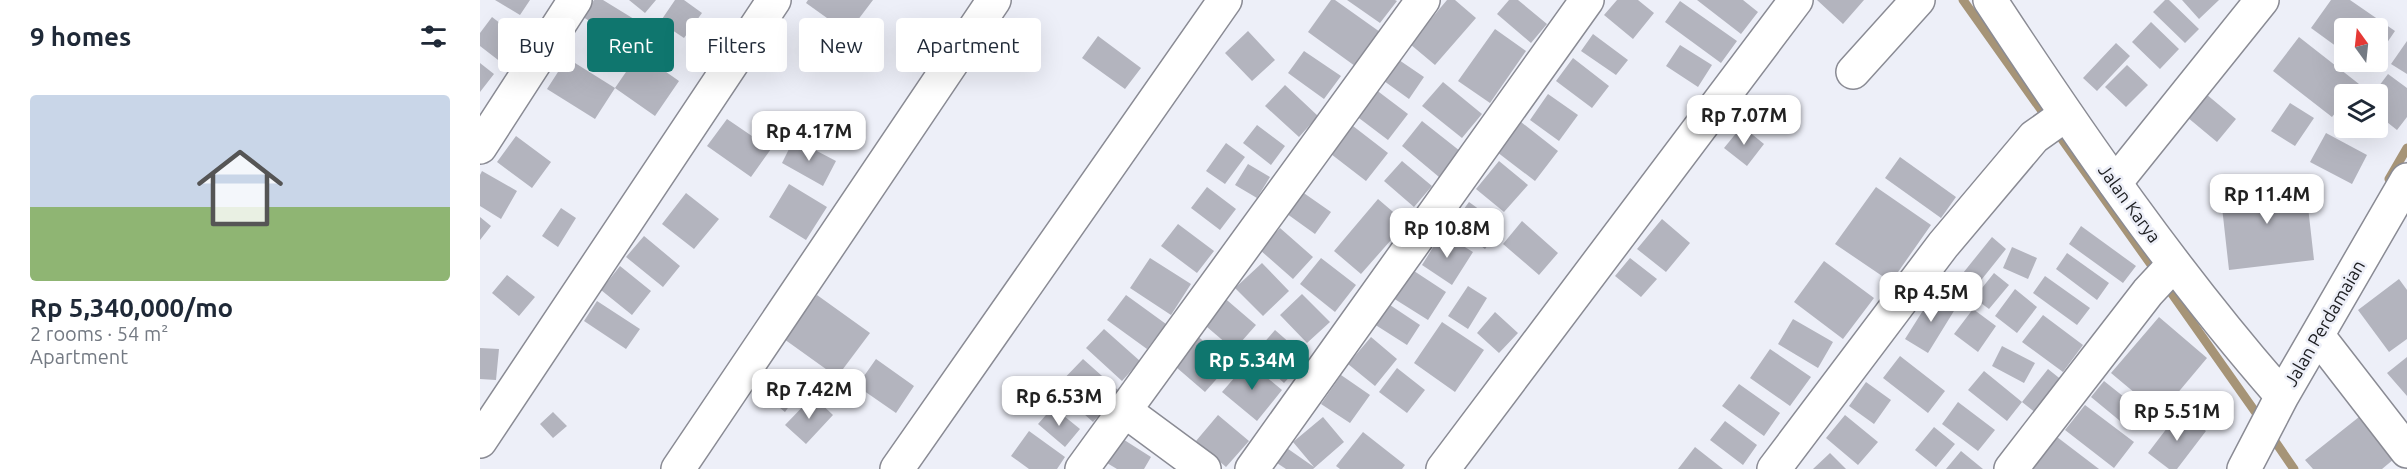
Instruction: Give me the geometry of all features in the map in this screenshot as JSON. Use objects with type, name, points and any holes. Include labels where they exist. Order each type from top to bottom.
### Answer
[{"type":"street","points":[[480,147],[575,0]]},
{"type":"street","points":[[480,441],[774,0]]},
{"type":"street","points":[[678,469],[994,0]]},
{"type":"street","points":[[897,469],[1225,0]]},
{"type":"street","points":[[1082,469],[1423,0]]},
{"type":"street","points":[[1252,469],[1587,0]]},
{"type":"street","points":[[1443,469],[1796,0]]},
{"type":"street","points":[[1853,72],[1918,0]]},
{"type":"street","name":"Jalan Karya","points":[[1990,0],[2052,124],[2115,183],[2162,276],[2276,391]]},
{"type":"street","points":[[2115,183],[2262,0]]},
{"type":"street","points":[[1773,469],[1943,245],[2052,124]]},
{"type":"street","name":"Jalan Perdamaian","points":[[2244,469],[2262,436],[2276,391],[2318,336],[2402,198]]},
{"type":"street","points":[[2011,469],[2162,276]]},
{"type":"street","points":[[2318,336],[2407,451]]},
{"type":"street","points":[[1124,410],[1204,469]]},
{"type":"building","points":[[495,0],[530,0],[520,15]]},
{"type":"building","points":[[594,0],[603,0],[632,18],[587,19],[583,17]]},
{"type":"building","points":[[629,0],[656,0],[645,13]]},
{"type":"building","points":[[675,0],[684,0],[702,13],[698,18],[686,18],[684,38],[674,31],[674,18],[663,18]]},
{"type":"building","points":[[808,0],[873,0],[859,18],[827,18],[806,3]]},
{"type":"building","points":[[1331,0],[1335,0],[1380,32],[1355,66],[1308,32]]},
{"type":"building","points":[[1347,0],[1395,0],[1397,1],[1380,23]]},
{"type":"building","points":[[1447,0],[1455,0],[1476,18],[1435,65],[1410,44]]},
{"type":"building","points":[[1509,0],[1518,0],[1547,24],[1531,43],[1497,14]]},
{"type":"building","points":[[1617,0],[1638,0],[1654,13],[1633,39],[1604,15]]},
{"type":"building","points":[[1697,0],[1743,0],[1758,12],[1741,34]]},
{"type":"building","points":[[1817,0],[1864,0],[1843,24]]},
{"type":"building","points":[[2165,0],[2169,0],[2199,29],[2185,43],[2153,12]]},
{"type":"building","points":[[2182,0],[2219,0],[2199,19]]},
{"type":"building","points":[[2331,0],[2350,0],[2376,18],[2334,18],[2334,45],[2311,28]]},
{"type":"building","points":[[1680,1],[1737,41],[1721,63],[1665,22]]},
{"type":"building","points":[[492,17],[498,22],[498,60],[480,46],[480,33]]},
{"type":"building","points":[[2151,22],[2179,49],[2160,69],[2132,42]]},
{"type":"building","points":[[2388,26],[2395,31],[2388,41]]},
{"type":"building","points":[[1495,29],[1526,51],[1490,103],[1458,81]]},
{"type":"building","points":[[1248,31],[1275,60],[1252,81],[1225,53]]},
{"type":"building","points":[[1593,34],[1628,60],[1616,75],[1581,51]]},
{"type":"building","points":[[1098,36],[1141,68],[1125,89],[1082,58]]},
{"type":"building","points":[[2299,37],[2334,64],[2334,72],[2344,72],[2359,84],[2334,84],[2334,114],[2332,117],[2273,71]]},
{"type":"building","points":[[2407,41],[2407,74],[2391,64]]},
{"type":"building","points":[[2116,43],[2130,56],[2097,91],[2083,78]]},
{"type":"building","points":[[1680,45],[1712,65],[1698,87],[1666,66]]},
{"type":"building","points":[[1304,51],[1341,76],[1324,99],[1288,73]]},
{"type":"building","points":[[1573,58],[1609,86],[1592,108],[1556,81]]},
{"type":"building","points":[[1399,60],[1424,77],[1409,99],[1384,81]]},
{"type":"building","points":[[480,63],[494,74],[480,92]]},
{"type":"building","points":[[575,63],[615,88],[595,119],[547,89],[558,72],[575,72]]},
{"type":"building","points":[[2127,65],[2148,85],[2126,107],[2105,87]]},
{"type":"building","points":[[626,72],[666,72],[679,81],[655,116],[615,88]]},
{"type":"building","points":[[2388,74],[2407,88],[2407,117],[2397,130],[2388,123],[2388,84],[2380,84]]},
{"type":"building","points":[[1443,82],[1482,114],[1462,138],[1422,106]]},
{"type":"building","points":[[1285,85],[1318,116],[1299,137],[1265,106]]},
{"type":"building","points":[[1371,86],[1408,114],[1388,140],[1351,112]]},
{"type":"building","points":[[1548,94],[1578,115],[1559,141],[1530,120]]},
{"type":"building","points":[[2206,94],[2236,119],[2217,142],[2187,117]]},
{"type":"building","points":[[2290,103],[2314,118],[2295,146],[2271,131]]},
{"type":"building","points":[[727,119],[771,149],[751,177],[707,146]]},
{"type":"building","points":[[1422,121],[1460,151],[1439,177],[1402,146]]},
{"type":"building","points":[[1521,122],[1558,151],[1535,181],[1497,152]]},
{"type":"building","points":[[1257,125],[1285,146],[1271,165],[1243,143]]},
{"type":"building","points":[[1353,126],[1388,153],[1366,181],[1331,154]]},
{"type":"building","points":[[1742,126],[1764,144],[1747,166],[1724,148]]},
{"type":"building","points":[[2326,133],[2367,155],[2352,184],[2310,162]]},
{"type":"building","points":[[516,136],[551,162],[532,188],[497,162]]},
{"type":"building","points":[[794,139],[836,161],[823,186],[782,163]]},
{"type":"building","points":[[1226,143],[1245,157],[1225,184],[1206,171]]},
{"type":"building","points":[[1900,157],[1956,197],[1941,218],[1885,178]]},
{"type":"building","points":[[1402,161],[1432,186],[1414,207],[1384,181]]},
{"type":"building","points":[[1499,161],[1528,185],[1504,212],[1476,189]]},
{"type":"building","points":[[1248,164],[1270,177],[1257,198],[1235,185]]},
{"type":"building","points":[[482,171],[517,191],[501,219],[480,206]]},
{"type":"building","points":[[2305,180],[2314,260],[2229,270],[2220,189]]},
{"type":"building","points":[[789,184],[827,207],[806,240],[769,217]]},
{"type":"building","points":[[1207,187],[1236,209],[1220,230],[1191,208]]},
{"type":"building","points":[[1876,187],[1931,225],[1891,282],[1835,244]]},
{"type":"building","points":[[1298,189],[1331,212],[1315,234],[1283,211]]},
{"type":"building","points":[[686,193],[719,219],[694,249],[662,224]]},
{"type":"building","points":[[1378,199],[1406,223],[1361,274],[1334,251]]},
{"type":"building","points":[[1469,202],[1502,226],[1485,249],[1452,225]]},
{"type":"building","points":[[561,208],[576,218],[558,247],[542,236]]},
{"type":"building","points":[[480,217],[491,226],[480,240]]},
{"type":"building","points":[[1662,219],[1690,243],[1666,272],[1637,249]]},
{"type":"building","points":[[1522,221],[1558,253],[1539,275],[1503,244]]},
{"type":"building","points":[[1178,224],[1214,251],[1197,273],[1161,246]]},
{"type":"building","points":[[2081,226],[2136,266],[2123,283],[2069,244]]},
{"type":"building","points":[[1280,228],[1313,257],[1293,279],[1260,250]]},
{"type":"building","points":[[1442,233],[1473,252],[1452,285],[1422,265]]},
{"type":"building","points":[[644,236],[680,266],[663,287],[626,257]]},
{"type":"building","points":[[1992,237],[2006,249],[1970,294],[1955,283]]},
{"type":"building","points":[[2012,247],[2037,258],[2028,279],[2003,268]]},
{"type":"building","points":[[2067,253],[2109,283],[2097,300],[2056,269]]},
{"type":"building","points":[[1150,258],[1191,284],[1171,315],[1130,288]]},
{"type":"building","points":[[1321,258],[1356,285],[1335,312],[1300,284]]},
{"type":"building","points":[[1630,258],[1657,279],[1641,297],[1615,276]]},
{"type":"building","points":[[1824,261],[1874,298],[1843,339],[1794,302]]},
{"type":"building","points":[[1262,263],[1289,291],[1263,316],[1235,288]]},
{"type":"building","points":[[620,266],[651,291],[632,315],[601,290]]},
{"type":"building","points":[[1411,269],[1446,292],[1428,320],[1393,298]]},
{"type":"building","points":[[1994,273],[2009,285],[1989,309],[1974,298]]},
{"type":"building","points":[[507,275],[535,297],[519,316],[492,293]]},
{"type":"building","points":[[2045,276],[2090,308],[2077,325],[2033,293]]},
{"type":"building","points":[[2399,279],[2407,290],[2407,339],[2389,352],[2358,310]]},
{"type":"building","points":[[1468,286],[1487,298],[1468,329],[1448,316]]},
{"type":"building","points":[[2015,289],[2037,307],[2017,333],[1995,316]]},
{"type":"building","points":[[1934,293],[1957,306],[1928,353],[1905,339]]},
{"type":"building","points":[[1302,294],[1330,322],[1307,343],[1280,315]]},
{"type":"building","points":[[817,295],[870,333],[837,377],[784,339]]},
{"type":"building","points":[[1126,295],[1166,324],[1147,349],[1107,320]]},
{"type":"building","points":[[1221,295],[1256,325],[1234,350],[1200,321]]},
{"type":"building","points":[[597,301],[640,329],[626,349],[584,321]]},
{"type":"building","points":[[1387,303],[1420,325],[1407,345],[1374,324]]},
{"type":"building","points":[[1973,309],[1996,326],[1978,352],[1954,334]]},
{"type":"building","points":[[1495,312],[1518,333],[1499,353],[1477,333]]},
{"type":"building","points":[[2043,315],[2083,345],[2063,372],[2022,342]]},
{"type":"building","points":[[2159,317],[2207,358],[2160,414],[2111,373]]},
{"type":"building","points":[[1793,319],[1833,342],[1818,368],[1778,344]]},
{"type":"building","points":[[1442,322],[1484,350],[1455,392],[1414,363]]},
{"type":"building","points":[[1104,329],[1140,361],[1122,381],[1086,348]]},
{"type":"building","points":[[1275,330],[1307,358],[1284,383],[1253,355]]},
{"type":"building","points":[[1194,333],[1230,364],[1205,392],[1169,361]]},
{"type":"building","points":[[1371,337],[1397,359],[1375,386],[1348,364]]},
{"type":"building","points":[[2002,346],[2035,363],[2024,383],[1992,366]]},
{"type":"building","points":[[480,348],[499,349],[496,380],[480,379]]},
{"type":"building","points":[[1770,349],[1811,377],[1790,406],[1750,378]]},
{"type":"building","points":[[1900,356],[1945,391],[1928,413],[1883,378]]},
{"type":"building","points":[[2407,357],[2407,396],[2387,373]]},
{"type":"building","points":[[876,359],[914,386],[896,413],[857,386]]},
{"type":"building","points":[[1083,359],[1120,392],[1093,422],[1055,388]]},
{"type":"building","points":[[1248,362],[1282,390],[1257,421],[1222,392]]},
{"type":"building","points":[[1397,368],[1425,390],[1407,413],[1379,392]]},
{"type":"building","points":[[2048,369],[2063,381],[2036,413],[2022,402]]},
{"type":"building","points":[[1984,371],[2022,402],[2007,421],[1968,390]]},
{"type":"building","points":[[780,374],[801,390],[785,412],[764,395]]},
{"type":"building","points":[[1341,375],[1370,395],[1350,423],[1321,404]]},
{"type":"building","points":[[2104,381],[2144,413],[2131,430],[2091,397]]},
{"type":"building","points":[[1866,382],[1891,400],[1874,424],[1849,406]]},
{"type":"building","points":[[1739,384],[1780,413],[1764,436],[1722,406]]},
{"type":"building","points":[[813,396],[833,415],[806,444],[785,425]]},
{"type":"building","points":[[1958,402],[1995,430],[1978,451],[1942,424]]},
{"type":"building","points":[[2085,405],[2134,442],[2114,468],[2065,430]]},
{"type":"building","points":[[1053,407],[1080,429],[1065,447],[1038,424]]},
{"type":"building","points":[[2180,411],[2206,431],[2177,469],[2169,469],[2148,453]]},
{"type":"building","points":[[553,412],[567,426],[553,438],[540,424]]},
{"type":"building","points":[[1218,415],[1249,441],[1226,467],[1196,441]]},
{"type":"building","points":[[1845,415],[1878,442],[1858,465],[1826,438]]},
{"type":"building","points":[[1323,417],[1344,442],[1313,469],[1286,469],[1271,459],[1281,444],[1314,467],[1293,442]]},
{"type":"building","points":[[2359,417],[2394,459],[2382,469],[2313,469],[2305,460]]},
{"type":"building","points":[[1725,421],[1757,445],[1743,465],[1710,440]]},
{"type":"building","points":[[1934,427],[1955,444],[1936,467],[1915,450]]},
{"type":"building","points":[[1029,431],[1065,457],[1057,469],[1029,469],[1011,456]]},
{"type":"building","points":[[1363,432],[1405,465],[1402,469],[1340,469],[1336,466]]},
{"type":"building","points":[[1118,436],[1151,457],[1144,469],[1117,469],[1102,460]]},
{"type":"building","points":[[2057,437],[2099,469],[2032,469]]},
{"type":"building","points":[[1695,447],[1723,469],[1678,469]]},
{"type":"building","points":[[1961,451],[1983,469],[1946,469]]},
{"type":"building","points":[[1830,453],[1846,469],[1813,469]]},
{"type":"waterway","points":[[1963,0],[2157,273]]},
{"type":"waterway","points":[[2389,179],[2407,148]]},
{"type":"waterway","points":[[2165,284],[2261,420]]},
{"type":"waterway","points":[[2270,434],[2294,469]]}]
